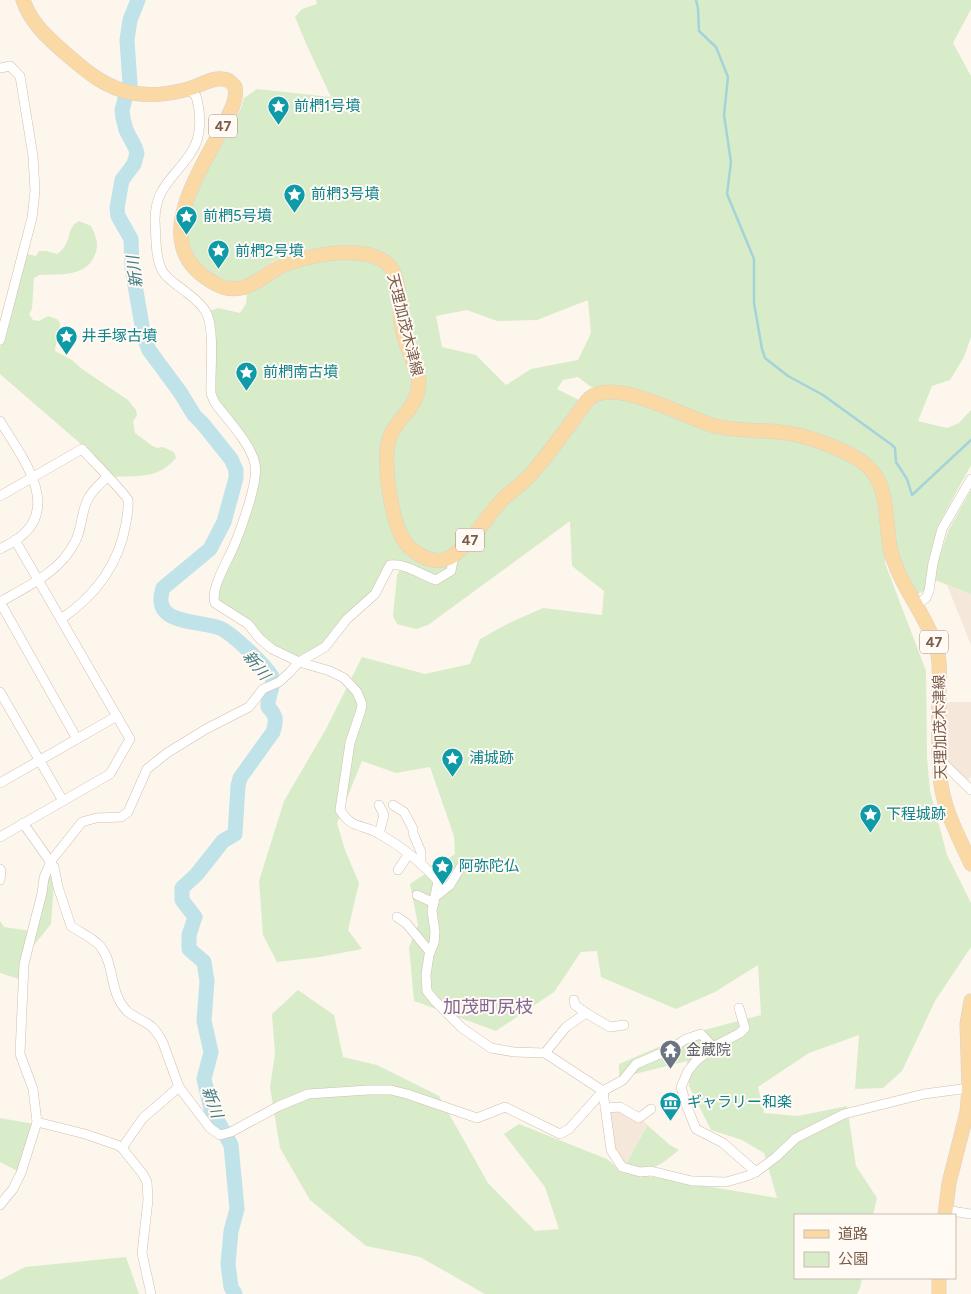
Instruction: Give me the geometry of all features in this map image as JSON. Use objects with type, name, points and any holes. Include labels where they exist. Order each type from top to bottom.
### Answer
[{"type":"main road","name":"天理加茂木津線","points":[[23,0],[39,29],[79,65],[110,86],[140,94],[170,93],[208,81],[223,79],[232,83],[236,91],[235,100],[197,177],[181,217],[180,234],[182,248],[199,273],[220,286],[237,288],[252,284],[278,268],[295,261],[322,255],[366,253],[381,258],[391,267],[394,273],[402,328],[417,374],[419,387],[412,408],[392,432],[387,449],[388,478],[393,508],[402,537],[406,544],[416,553],[427,559],[435,560],[454,555],[474,536],[504,498],[531,474],[591,396],[596,393],[611,392],[629,395],[668,406],[711,425],[793,434],[835,448],[865,464],[873,472],[882,488],[890,548],[899,572],[936,645],[938,656],[941,784],[950,818],[971,864]]},
{"type":"main road","points":[[945,1213],[954,1159],[967,1112],[970,1079],[967,1024],[971,1001]]},
{"type":"main road","points":[[939,1279],[939,1294]]},
{"type":"street","points":[[0,68],[10,66],[20,76],[35,180],[32,218],[1,335]]},
{"type":"street","points":[[187,88],[196,96],[200,120],[197,139],[193,150],[169,178],[157,200],[155,219],[159,264],[167,277],[198,301],[206,312],[210,333],[211,394],[215,403],[252,454],[255,465],[254,482],[243,520],[214,594],[214,600],[217,606],[248,624],[260,639],[272,649],[299,662],[330,670],[344,678],[357,692],[362,704],[350,743],[340,810],[346,820],[379,834],[421,863],[438,881],[432,911],[435,932],[426,975],[427,991],[462,1028],[491,1048],[514,1052],[545,1052],[604,1091]]},
{"type":"street","points":[[0,421],[32,477],[38,499],[36,514],[30,527],[15,540],[0,549]]},
{"type":"street","points":[[0,496],[82,449],[128,500],[126,526],[120,548],[110,568],[97,588],[80,605],[61,619]]},
{"type":"street","points":[[77,739],[0,602],[38,580],[56,567],[70,552],[79,533],[88,498],[107,477]]},
{"type":"street","points":[[916,605],[926,598],[929,591],[933,563],[942,529],[971,479]]},
{"type":"street","points":[[0,837],[110,774],[130,739],[15,540]]},
{"type":"street","points":[[0,1205],[13,1190],[21,1173],[36,1122],[33,1090],[20,1054],[24,964],[44,878],[51,861],[82,822],[96,818],[121,817],[128,812],[147,770],[167,753],[206,728],[249,707],[263,689],[279,682],[299,662],[325,646],[347,620],[369,601],[390,565],[400,564],[436,580],[451,571],[454,555]]},
{"type":"street","points":[[0,692],[63,801]]},
{"type":"street","points":[[0,782],[117,716]]},
{"type":"street","points":[[939,759],[971,790]]},
{"type":"street","points":[[379,805],[384,815],[379,834]]},
{"type":"street","points":[[393,805],[404,812],[413,828],[413,834],[421,852],[421,863]]},
{"type":"street","points":[[23,823],[54,866],[65,912],[71,926],[100,946],[110,966],[118,998],[126,1011],[152,1027],[163,1043],[179,1087],[210,1128],[220,1135],[231,1132],[278,1106],[308,1094],[368,1090],[391,1090],[407,1094],[477,1118],[487,1116],[505,1107],[560,1134],[569,1129],[604,1091],[623,1080],[636,1064],[669,1050],[686,1039],[701,1034],[713,1047]]},
{"type":"street","points":[[398,870],[408,855]]},
{"type":"street","points":[[434,900],[450,884],[462,865]]},
{"type":"street","points":[[0,869],[0,880]]},
{"type":"street","points":[[417,895],[434,900]]},
{"type":"street","points":[[397,917],[406,923],[430,952]]},
{"type":"street","points":[[574,1000],[575,1005],[610,1027],[624,1025]]},
{"type":"street","points":[[738,1008],[745,1028],[740,1033],[713,1047],[696,1061],[688,1070],[681,1087],[696,1129],[723,1143],[756,1172]]},
{"type":"street","points":[[545,1052],[566,1027],[586,1013]]},
{"type":"street","points":[[604,1091],[611,1150],[622,1167],[640,1172],[651,1171],[692,1181],[726,1182],[756,1172],[776,1157],[796,1138],[844,1114],[924,1094],[970,1079]]},
{"type":"street","points":[[122,1148],[143,1118],[179,1087]]},
{"type":"street","points":[[605,1108],[620,1107],[639,1118],[651,1109]]},
{"type":"street","points":[[36,1122],[105,1140],[122,1148],[142,1173],[147,1182],[145,1236],[142,1253],[151,1294]]},
{"type":"street","points":[[945,1213],[971,1214]]},
{"type":"shaded area","points":[[947,585],[971,594],[971,645]]},
{"type":"shaded area","points":[[944,702],[971,702],[971,776],[966,782],[945,759]]},
{"type":"shaded area","points":[[616,1109],[647,1124],[626,1164],[614,1150],[609,1110]]},
{"type":"green space","points":[[316,0],[971,0],[971,9],[953,43],[971,76],[971,337],[964,357],[950,380],[932,386],[918,421],[947,428],[959,423],[971,410],[971,465],[939,524],[928,565],[925,591],[917,594],[899,559],[889,500],[861,455],[726,425],[604,389],[591,387],[578,377],[563,380],[557,389],[583,402],[528,473],[466,538],[443,555],[432,556],[414,546],[403,529],[395,497],[392,453],[397,436],[419,404],[395,266],[326,248],[285,256],[272,262],[253,277],[241,282],[223,282],[193,259],[184,230],[191,201],[241,108],[244,98],[257,89],[331,97],[295,17],[302,9],[317,4]],"holes":[[[588,300],[591,333],[578,360],[531,369],[506,385],[476,355],[442,347],[436,316],[467,310],[497,321],[537,320]]]},
{"type":"green space","points":[[79,221],[91,226],[95,235],[97,246],[93,259],[89,265],[76,272],[39,275],[34,278],[32,309],[29,314],[33,320],[39,321],[48,316],[57,319],[60,327],[55,351],[72,360],[82,369],[128,400],[136,410],[137,416],[133,421],[135,433],[157,448],[163,447],[174,452],[176,458],[162,470],[154,473],[138,476],[111,477],[82,445],[0,374],[0,348],[26,254],[36,256],[39,251],[47,251],[57,254],[65,246],[72,228]]},
{"type":"green space","points":[[351,257],[374,262],[388,273],[413,380],[413,394],[384,436],[393,528],[442,565],[592,400],[610,395],[776,434],[836,453],[868,475],[879,495],[885,563],[926,671],[927,757],[930,791],[947,855],[971,903],[971,947],[935,1001],[902,1071],[883,1088],[855,1089],[859,1035],[809,1053],[758,1087],[764,1113],[798,1116],[847,1106],[856,1166],[877,1198],[873,1214],[794,1214],[794,1279],[862,1279],[857,1294],[485,1294],[420,1257],[366,1246],[310,1200],[280,1148],[270,1087],[275,1054],[272,1014],[298,990],[334,1015],[343,1057],[377,1065],[439,1096],[488,1183],[535,1231],[559,1229],[545,1187],[504,1134],[519,1124],[607,1159],[622,1172],[777,1198],[764,1153],[742,1140],[711,1130],[689,1086],[687,1061],[619,1078],[619,1064],[689,1034],[761,1015],[758,965],[715,992],[676,1009],[601,977],[597,951],[581,952],[554,992],[496,1031],[414,1001],[409,947],[418,925],[410,884],[455,854],[454,836],[430,767],[396,773],[362,761],[337,823],[345,850],[359,883],[348,930],[362,949],[320,957],[277,962],[263,935],[259,881],[284,801],[326,729],[362,657],[425,674],[470,664],[480,639],[509,623],[543,608],[602,615],[604,591],[572,566],[570,521],[428,625],[416,629],[397,624],[393,616],[397,575],[401,568],[399,562],[324,645],[300,660],[273,646],[216,599],[258,470],[216,401],[207,312],[218,308],[240,313],[246,304],[247,292],[288,269],[316,260]]},
{"type":"green space","points":[[971,490],[971,594],[935,580],[938,562],[948,531]]},
{"type":"green space","points":[[51,869],[54,884],[51,924],[30,950]]},
{"type":"green space","points":[[0,921],[4,927],[31,931],[22,980],[0,973]]},
{"type":"green space","points":[[0,1118],[34,1124],[19,1172],[0,1162]]},
{"type":"green space","points":[[647,1125],[670,1145],[679,1150],[655,1167],[643,1168],[626,1164]]},
{"type":"green space","points":[[126,1257],[139,1294],[0,1294],[0,1280],[25,1267]]},
{"type":"waterway","name":"新川","points":[[130,84],[127,40],[130,20],[138,0]]},
{"type":"waterway","points":[[696,0],[699,31],[716,47],[728,77],[724,115],[731,162],[727,194],[754,259],[754,303],[765,358],[788,376],[823,395],[892,445],[895,448],[896,462],[907,479],[912,495],[971,440]]},
{"type":"waterway","name":"新川","points":[[125,99],[122,110],[123,118],[126,130],[137,153],[134,164],[122,180],[117,208],[118,216],[131,239],[132,268],[144,337],[149,350],[180,392],[194,415],[231,459],[236,470],[236,478],[224,522],[210,549],[163,588],[161,601],[164,609],[170,615],[190,622],[213,626],[227,632],[257,659],[269,672],[273,680],[268,707],[275,718],[274,728],[240,778],[235,834],[223,841],[197,874],[182,888],[182,900],[195,917],[189,935],[189,949],[204,962],[207,981],[204,1021],[211,1052],[204,1079],[211,1109],[231,1145],[237,1209],[231,1231],[228,1264],[231,1287],[235,1294]]},
{"type":"place","name":"前椚1号墳","points":[[278,125]]},
{"type":"place","name":"前椚3号墳","points":[[295,213]]},
{"type":"place","name":"前椚5号墳","points":[[187,235]]},
{"type":"place","name":"前椚2号墳","points":[[219,270]]},
{"type":"place","name":"井手塚古墳","points":[[66,355]]},
{"type":"place","name":"前椚南古墳","points":[[247,391]]},
{"type":"place","name":"浦城跡","points":[[453,777]]},
{"type":"place","name":"下程城跡","points":[[870,833]]},
{"type":"place","name":"阿弥陀仏","points":[[443,885]]},
{"type":"place","name":"金蔵院","points":[[670,1069]]},
{"type":"place","name":"ギャラリー和楽","points":[[671,1121]]},
{"type":"district","name":"加茂町尻枝","points":[[488,1007]]}]
